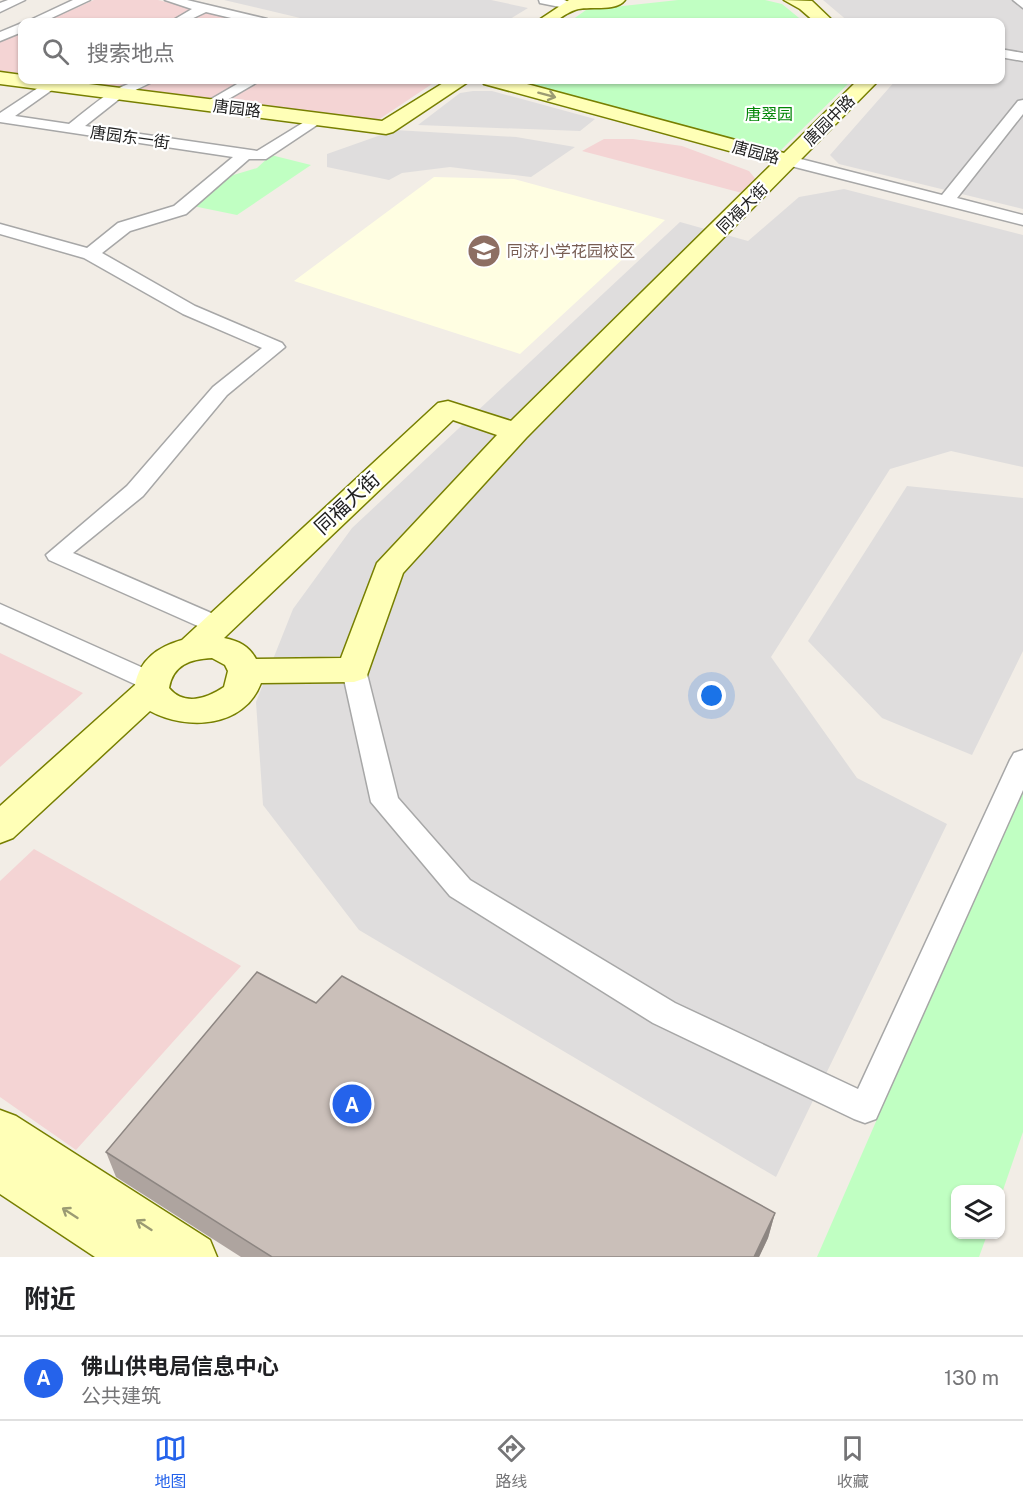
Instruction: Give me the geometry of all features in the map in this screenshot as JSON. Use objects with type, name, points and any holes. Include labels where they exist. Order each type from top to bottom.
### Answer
[{"type":"street","points":[[0,8],[19,0]]},
{"type":"street","points":[[42,18],[84,0]]},
{"type":"street","points":[[171,0],[244,18]]},
{"type":"street","points":[[544,0],[570,5],[616,0]]},
{"type":"street","points":[[793,0],[806,5],[821,18]]},
{"type":"street","points":[[1019,0],[1023,4]]},
{"type":"street","points":[[551,18],[570,5]]},
{"type":"street","points":[[184,18],[205,8]]},
{"type":"street","points":[[0,37],[18,29]]},
{"type":"street","points":[[1005,54],[1023,57]]},
{"type":"street","name":"唐园路","points":[[0,78],[18,79]]},
{"type":"street","points":[[1,118],[51,84]]},
{"type":"street","name":"唐园路","points":[[66,84],[386,128],[455,84]]},
{"type":"street","points":[[73,128],[118,93],[137,84]]},
{"type":"street","points":[[208,105],[247,84]]},
{"type":"street","name":"唐园路","points":[[505,84],[789,161],[1023,220]]},
{"type":"street","name":"唐园中路","points":[[789,161],[865,84]]},
{"type":"street","points":[[946,201],[1023,104]]},
{"type":"street","name":"唐园东一街","points":[[1,118],[253,155]]},
{"type":"street","points":[[90,254],[124,227],[180,210],[253,155],[319,119]]},
{"type":"street","name":"同福大街","points":[[354,670],[388,570],[516,432],[789,161]]},
{"type":"street","points":[[0,229],[90,254],[189,310],[275,347],[220,391],[135,491],[57,555],[205,636]]},
{"type":"street","name":"同福大街","points":[[0,828],[150,686],[155,669],[163,661],[205,636],[448,409],[516,432]]},
{"type":"street","points":[[0,612],[150,686],[156,701],[167,708],[181,712],[213,709],[238,693],[244,682],[245,671],[354,670],[385,802],[460,888],[664,1013],[865,1108],[1023,760]]},
{"type":"street","name":"同福大街","points":[[205,636],[241,661],[245,671]]},
{"type":"street","points":[[0,1131],[193,1257]]},
{"type":"street","points":[[0,1167],[136,1257]]},
{"type":"shaded area","points":[[94,0],[158,0],[231,18],[53,18]]},
{"type":"shaded area","points":[[224,0],[491,0],[528,8],[512,18],[300,18]]},
{"type":"shaded area","points":[[823,0],[1023,0],[1023,209],[839,164],[830,155],[892,84],[1005,84],[1005,18],[844,18]]},
{"type":"shaded area","points":[[18,34],[18,75],[0,73],[0,42]]},
{"type":"shaded area","points":[[88,84],[432,84],[375,122]]},
{"type":"shaded area","points":[[492,91],[595,119],[580,131],[418,125],[460,93]]},
{"type":"shaded area","points":[[395,130],[516,137],[575,147],[531,177],[450,167],[402,173],[389,180],[327,167],[327,154]]},
{"type":"shaded area","points":[[604,139],[633,139],[682,146],[749,171],[758,182],[746,194],[582,151]]},
{"type":"shaded area","name":"同济小学花园校区","points":[[434,177],[514,179],[665,220],[520,354],[294,281]]},
{"type":"shaded area","points":[[844,189],[1023,235],[1023,467],[951,451],[890,469],[771,657],[857,778],[947,824],[776,1177],[359,930],[263,805],[256,702],[293,609],[352,528],[680,222],[748,241],[799,197]]},
{"type":"shaded area","points":[[907,486],[1023,498],[1023,651],[972,755],[882,718],[808,641]]},
{"type":"shaded area","points":[[0,653],[83,693],[0,767]]},
{"type":"shaded area","points":[[34,849],[241,966],[76,1150],[0,1097],[0,881]]},
{"type":"green space","points":[[678,0],[765,0],[782,4],[799,18],[575,18],[586,10]]},
{"type":"green space","name":"唐翠园","points":[[526,84],[848,84],[779,152]]},
{"type":"green space","points":[[271,155],[311,165],[237,215],[193,206],[230,176],[257,168]]},
{"type":"green space","points":[[1023,784],[1023,1132],[1005,1185],[951,1185],[951,1239],[986,1239],[979,1257],[817,1257]]},
{"type":"building","points":[[257,972],[316,1003],[342,976],[775,1213],[754,1257],[272,1257],[106,1152]]},
{"type":"place","name":"同济小学花园校区","points":[[484,251]]},
{"type":"place","name":"佛山供电局信息中心","points":[[352,1104]]}]
